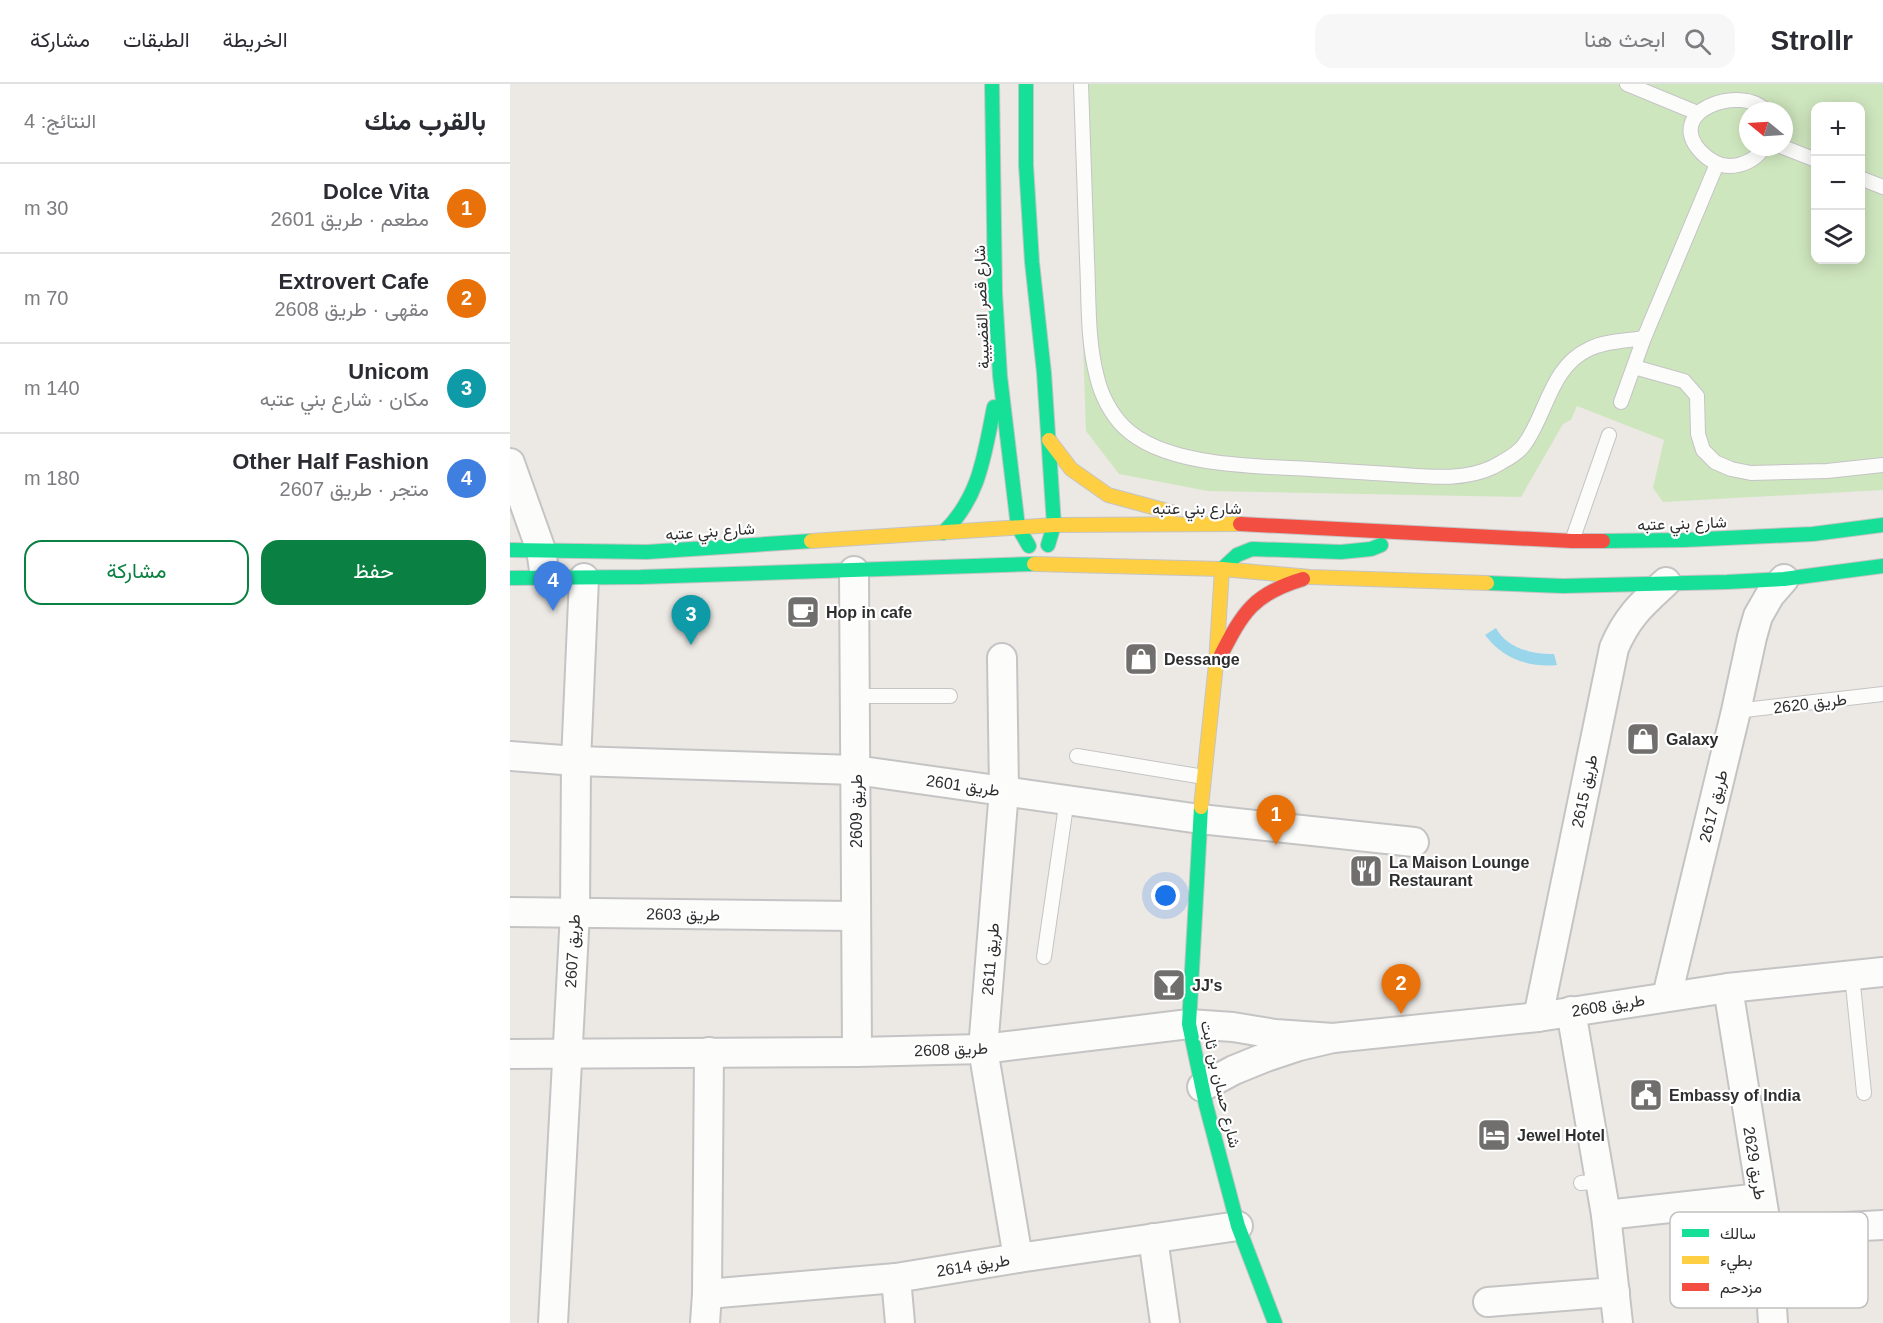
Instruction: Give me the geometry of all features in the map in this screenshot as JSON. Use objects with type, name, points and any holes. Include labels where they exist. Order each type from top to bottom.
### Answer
[{"type":"main road","points":[[1026,84],[1026,165],[1032,262],[1049,440],[1054,525],[1043,562]]},
{"type":"main road","name":"شارع قصر القضيبية","points":[[986,89],[1000,376],[1018,527]]},
{"type":"main road","points":[[943,533],[957,522],[975,492],[1000,376]]},
{"type":"main road","points":[[1049,440],[1071,469],[1108,495],[1214,523]]},
{"type":"main road","name":"شارع بني عتبه","points":[[510,578],[543,564],[647,552],[1054,525],[1214,523],[1406,532],[1571,547],[1813,534],[1883,525]]},
{"type":"main road","points":[[1018,527],[1024,539],[1043,562]]},
{"type":"main road","points":[[1222,568],[1244,551],[1261,549],[1323,552],[1359,550],[1383,544],[1406,532]]},
{"type":"main road","name":"شارع بني عتبه","points":[[510,549],[543,564],[584,578],[854,571],[1043,562],[1222,568],[1310,577],[1726,582],[1784,579],[1883,566]]},
{"type":"main road","name":"شارع حسان بن ثابت","points":[[1222,568],[1216,664],[1200,819],[1189,1024],[1202,1087],[1238,1226],[1275,1323]]},
{"type":"main road","name":"شارع حسان بن ثابت","points":[[1216,664],[1252,605],[1277,587],[1310,577]]},
{"type":"street","points":[[510,463],[543,564]]},
{"type":"street","name":"طريق 2609","points":[[854,571],[857,1052]]},
{"type":"street","name":"طريق 2607","points":[[553,1323],[575,913],[576,761],[584,578]]},
{"type":"street","name":"طريق 2617","points":[[1667,996],[1755,627],[1770,595],[1784,579]]},
{"type":"street","name":"طريق 2615","points":[[1538,1017],[1614,648],[1623,627],[1636,610],[1666,582]]},
{"type":"street","points":[[1726,582],[1755,627]]},
{"type":"street","name":"طريق 2611","points":[[1002,658],[1004,790],[983,1049],[1018,1258]]},
{"type":"street","name":"طريق 2601","points":[[510,756],[576,761],[855,770],[1200,819],[1414,842]]},
{"type":"street","name":"طريق 2603","points":[[510,912],[856,916]]},
{"type":"street","name":"طريق 2608","points":[[1202,1087],[1266,1057],[1333,1038],[1538,1017],[1728,988],[1883,972]]},
{"type":"street","name":"طريق 2629","points":[[1728,988],[1763,1212]]},
{"type":"street","points":[[1571,1011],[1591,1182],[1606,1215],[1618,1323]]},
{"type":"street","name":"طريق 2608","points":[[510,1054],[983,1049],[1189,1024],[1333,1038]]},
{"type":"street","points":[[705,1323],[709,1052]]},
{"type":"street","points":[[1606,1215],[1761,1198]]},
{"type":"street","points":[[1868,1226],[1883,1225]]},
{"type":"street","name":"طريق 2614","points":[[707,1294],[897,1278],[1238,1226]]},
{"type":"street","points":[[1153,1238],[1165,1323]]},
{"type":"street","points":[[897,1278],[900,1323]]},
{"type":"street","points":[[1488,1302],[1615,1292]]},
{"type":"street","name":"طريق 2629","points":[[1772,1308],[1773,1323]]},
{"type":"lane","points":[[1082,84],[1089,309],[1097,378],[1108,405],[1125,427],[1148,443],[1173,454],[1201,461],[1431,476],[1470,474],[1508,459],[1524,447],[1563,369],[1575,357],[1590,348],[1644,339]]},
{"type":"lane","points":[[1627,84],[1695,112]]},
{"type":"lane","points":[[1756,156],[1741,165],[1717,164],[1706,158],[1698,148],[1693,137],[1692,124],[1701,102],[1710,94],[1721,89],[1745,90],[1756,96],[1760,102]]},
{"type":"lane","points":[[1793,151],[1811,158]]},
{"type":"lane","points":[[1621,402],[1644,339],[1717,164]]},
{"type":"lane","points":[[1865,180],[1883,186]]},
{"type":"lane","points":[[1634,367],[1684,381],[1697,396],[1698,434],[1703,450],[1715,462],[1731,469],[1751,473],[1816,471],[1883,465]]},
{"type":"lane","points":[[1571,547],[1610,435]]},
{"type":"lane","name":"طريق 2620","points":[[1736,711],[1883,694]]},
{"type":"lane","points":[[855,696],[950,696]]},
{"type":"lane","points":[[1077,756],[1204,777]]},
{"type":"lane","points":[[1044,957],[1067,799]]},
{"type":"lane","points":[[1852,975],[1864,1093]]},
{"type":"green space","points":[[1074,84],[1883,84],[1883,490],[1663,502],[1653,488],[1664,440],[1577,406],[1571,420],[1563,424],[1521,497],[1208,491],[1119,474],[1086,431]]},
{"type":"water","points":[[1496,628],[1506,641],[1521,649],[1554,654],[1557,665],[1526,663],[1499,650],[1485,635]]},
{"type":"traffic: fast","points":[[992,84],[995,292],[1000,376],[1018,527],[1029,546]]},
{"type":"traffic: fast","points":[[1026,84],[1026,165],[1032,262],[1044,373],[1054,525],[1048,545]]},
{"type":"traffic: fast","points":[[943,533],[965,505],[973,490],[979,475],[994,407]]},
{"type":"traffic: fast","points":[[1603,541],[1813,534],[1883,525]]},
{"type":"traffic: fast","points":[[510,550],[647,552],[811,541]]},
{"type":"traffic: fast","points":[[1222,569],[1237,555],[1252,549],[1341,552],[1371,549],[1381,545]]},
{"type":"traffic: fast","points":[[510,578],[641,577],[1034,564]]},
{"type":"traffic: fast","points":[[1487,583],[1563,586],[1727,582],[1784,579],[1883,566]]},
{"type":"traffic: fast","points":[[1201,807],[1189,1024],[1206,1105],[1238,1226],[1275,1323]]},
{"type":"traffic: slow","points":[[1049,440],[1071,469],[1108,495],[1171,512]]},
{"type":"traffic: slow","points":[[811,541],[1054,525],[1240,524]]},
{"type":"traffic: slow","points":[[1034,564],[1222,569],[1310,577],[1487,583]]},
{"type":"traffic: slow","points":[[1201,807],[1216,664],[1222,569]]},
{"type":"traffic: jam","points":[[1240,524],[1603,541]]},
{"type":"traffic: jam","points":[[1220,657],[1243,616],[1251,607],[1272,591],[1303,579]]},
{"type":"place","name":"Other Half Fashion","points":[[553,611]]},
{"type":"place","name":"Hop in cafe","points":[[803,612]]},
{"type":"place","name":"Unicom","points":[[691,645]]},
{"type":"place","name":"Dessange","points":[[1141,659]]},
{"type":"place","name":"Galaxy","points":[[1643,739]]},
{"type":"place","name":"Dolce Vita","points":[[1276,845]]},
{"type":"place","name":"La Maison Lounge Restaurant","points":[[1366,871]]},
{"type":"place","name":"JJ's","points":[[1169,985]]},
{"type":"place","name":"Extrovert Cafe","points":[[1401,1014]]},
{"type":"place","name":"Embassy of India","points":[[1646,1095]]},
{"type":"place","name":"Jewel Hotel","points":[[1494,1135]]}]
